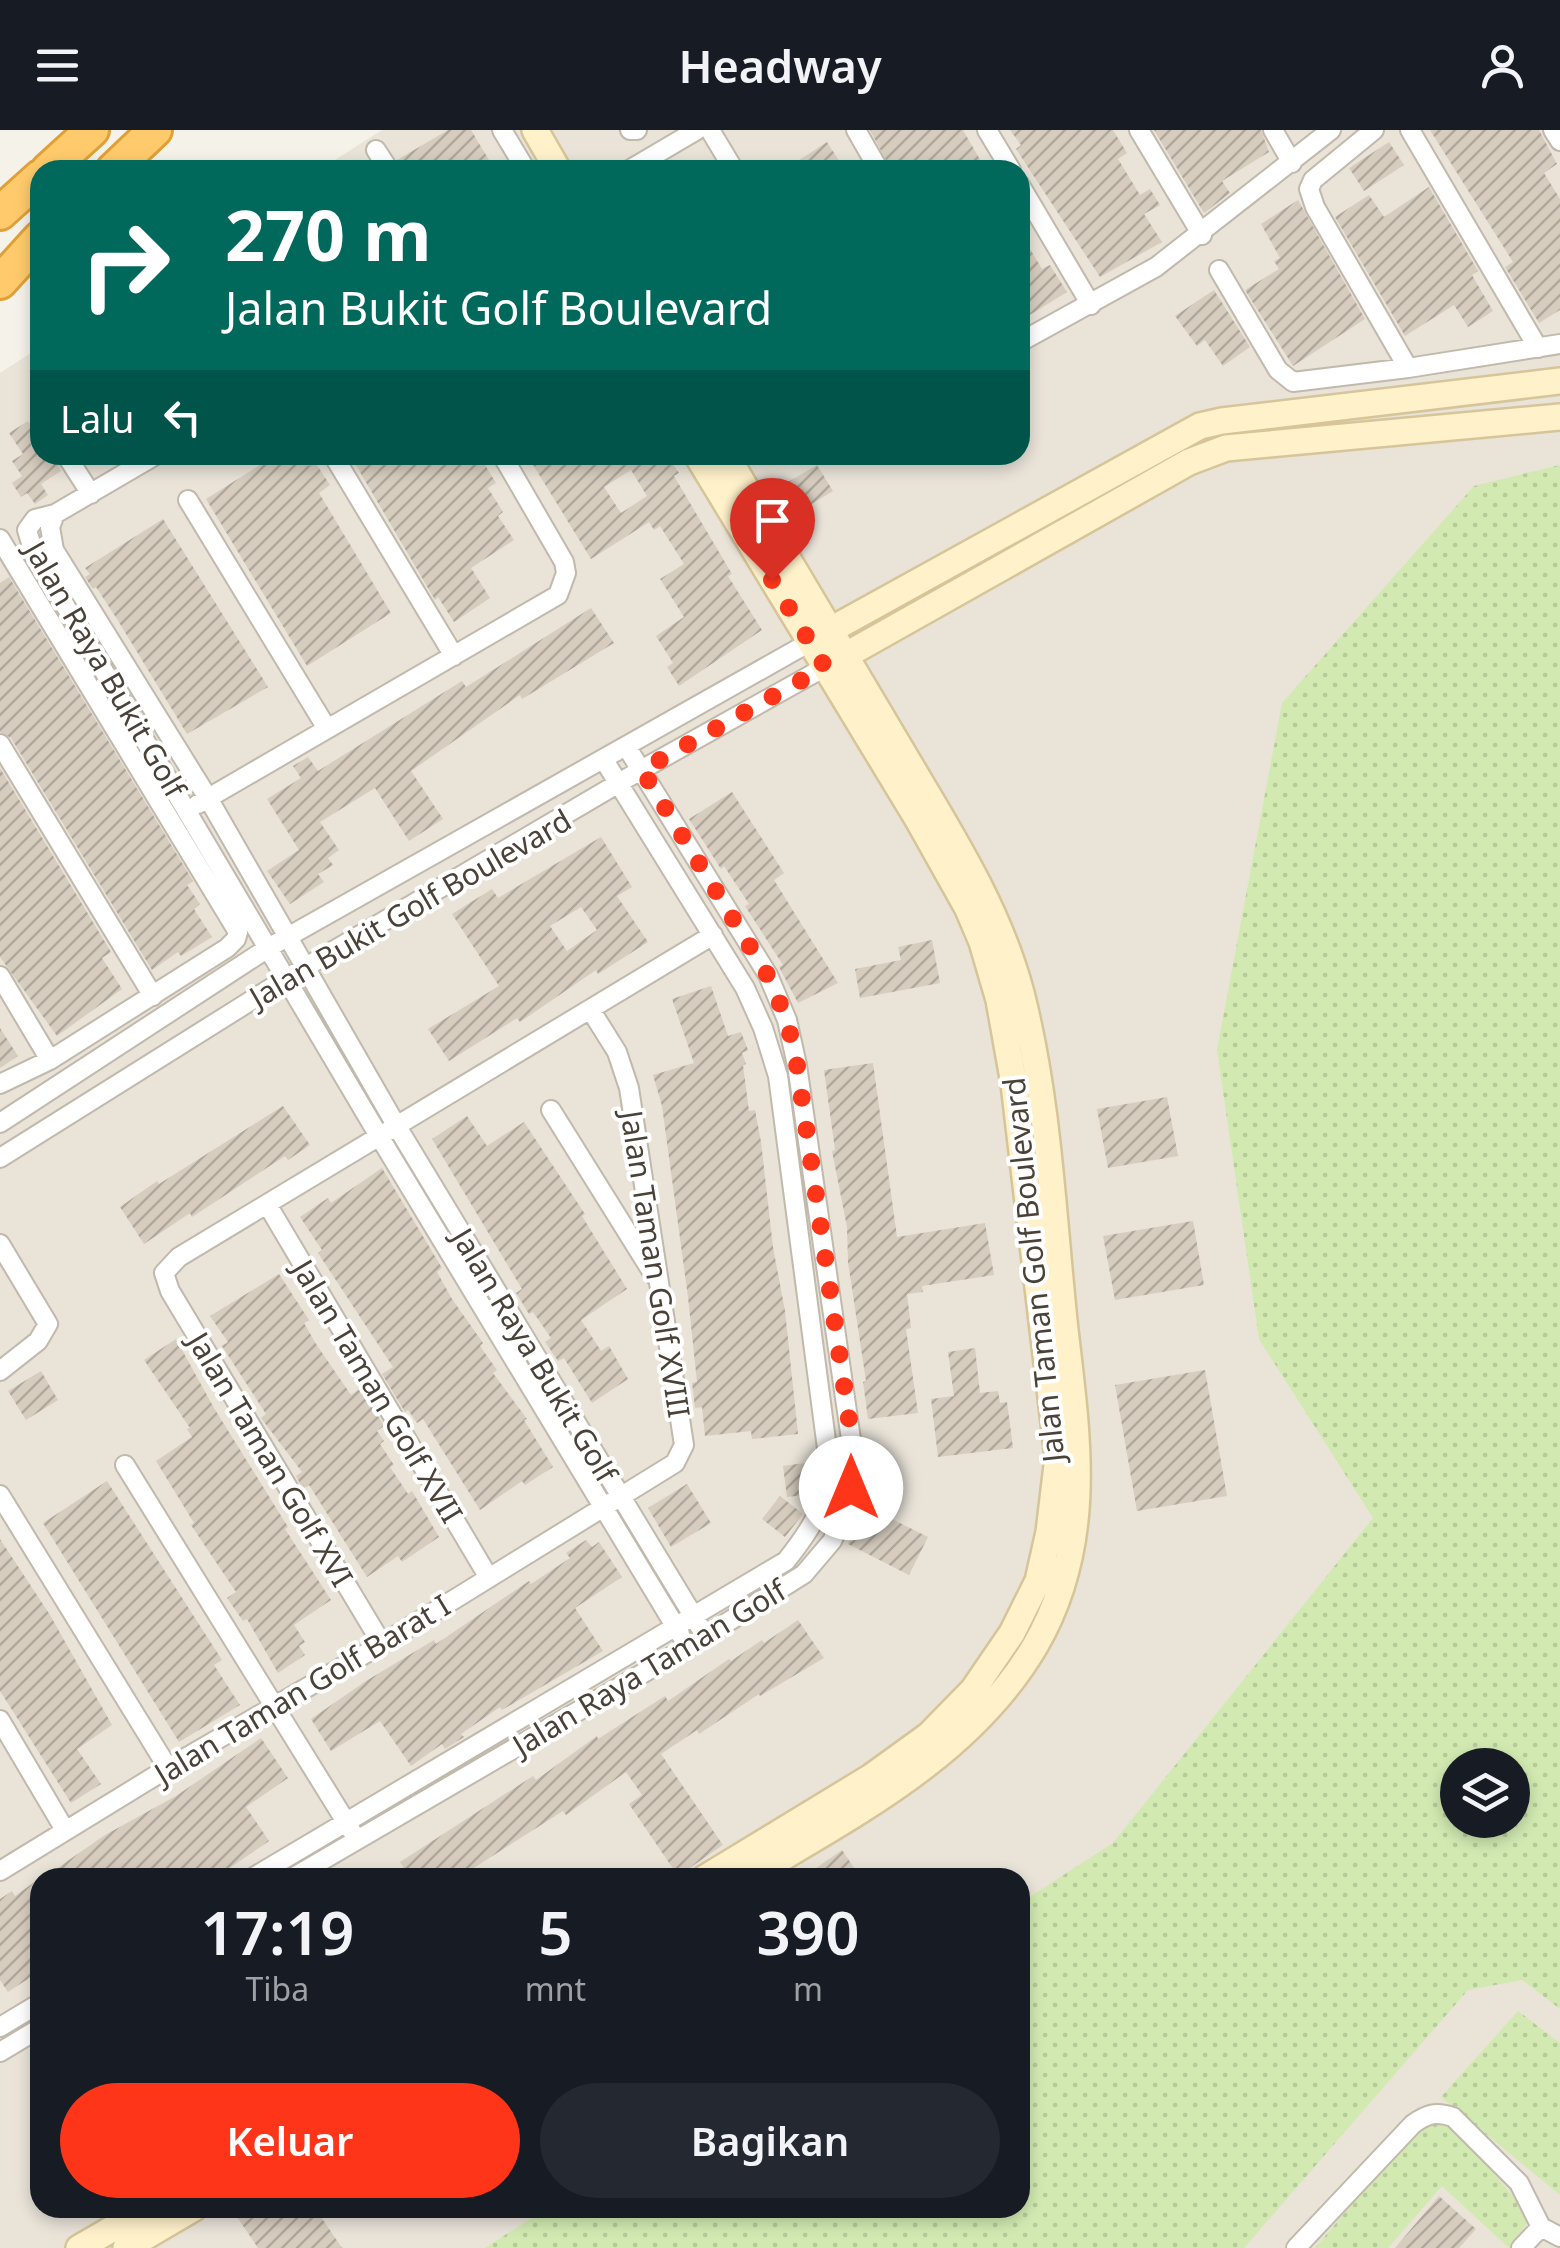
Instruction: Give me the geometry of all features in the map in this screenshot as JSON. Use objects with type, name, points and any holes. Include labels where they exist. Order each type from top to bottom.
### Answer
[{"type":"highway","points":[[59,160],[92,130]]},
{"type":"highway","points":[[123,160],[155,130]]},
{"type":"highway","points":[[0,213],[30,186]]},
{"type":"highway","points":[[0,282],[30,249]]},
{"type":"street","points":[[502,130],[520,160]]},
{"type":"street","points":[[535,130],[552,160]]},
{"type":"street","points":[[646,160],[697,130]]},
{"type":"street","points":[[710,130],[728,160]]},
{"type":"street","points":[[856,130],[873,160]]},
{"type":"street","points":[[987,130],[1005,160]]},
{"type":"street","points":[[1139,130],[1202,235]]},
{"type":"street","points":[[1273,130],[1292,164]]},
{"type":"street","points":[[1030,337],[1156,268],[1331,130]]},
{"type":"street","points":[[1374,130],[1313,180],[1310,189],[1315,207],[1408,368]]},
{"type":"street","points":[[1410,130],[1538,348]]},
{"type":"street","points":[[1553,130],[1560,141]]},
{"type":"street","points":[[376,150],[382,160]]},
{"type":"street","points":[[1030,202],[1092,305]]},
{"type":"street","points":[[1218,270],[1278,370],[1288,380],[1408,368],[1560,344]]},
{"type":"street","points":[[820,636],[1200,426],[1560,381]]},
{"type":"street","points":[[1429,397],[1432,430]]},
{"type":"street","points":[[835,662],[1189,462],[1226,448],[1560,418]]},
{"type":"street","points":[[72,465],[90,494]]},
{"type":"street","points":[[55,514],[139,465]]},
{"type":"street","points":[[339,465],[454,656]]},
{"type":"street","points":[[187,811],[558,595],[564,583],[564,562],[508,465]]},
{"type":"street","points":[[705,465],[820,636]]},
{"type":"street","points":[[731,465],[820,636]]},
{"type":"street","points":[[188,500],[326,728]]},
{"type":"street","name":"Jalan Raya Bukit Golf","points":[[55,514],[50,527],[54,550],[208,798],[396,1125],[706,1636]]},
{"type":"street","name":"Jalan Raya Bukit Golf","points":[[55,514],[30,524],[27,530],[34,553],[688,1648]]},
{"type":"street","points":[[0,540],[236,924],[236,939],[227,948],[50,1060],[0,1084]]},
{"type":"street","name":"Jalan Taman Golf Boulevard","points":[[761,1868],[930,1735],[973,1690],[1012,1633],[1038,1581],[1049,1532],[1058,1457],[1014,1084],[999,1000],[968,909],[820,636]]},
{"type":"street","name":"Jalan Bukit Golf Boulevard","points":[[0,1123],[268,948],[820,636]]},
{"type":"street","name":"Jalan Bukit Golf Boulevard","points":[[0,1158],[287,978],[619,784],[645,776],[835,662]]},
{"type":"street","points":[[0,744],[153,996]]},
{"type":"street","name":"Jalan Raya Taman Golf","points":[[309,1868],[688,1648],[804,1574],[832,1542],[847,1508],[856,1467],[790,1035],[768,976],[626,746]]},
{"type":"street","name":"Jalan Raya Taman Golf","points":[[269,1868],[786,1561],[811,1530],[826,1500],[830,1471],[778,1076],[745,988],[604,760]]},
{"type":"street","points":[[681,884],[703,871]]},
{"type":"street","points":[[267,1204],[590,1009],[710,930],[729,912]]},
{"type":"street","points":[[0,976],[50,1060]]},
{"type":"street","name":"Jalan Taman Golf XVIII","points":[[590,1009],[617,1052],[629,1088],[684,1445],[675,1463],[604,1508]]},
{"type":"street","points":[[551,1110],[659,1283]]},
{"type":"street","name":"Jalan Taman Golf XVI","points":[[267,1204],[179,1257],[164,1274],[170,1291],[382,1644]]},
{"type":"street","name":"Jalan Taman Golf XVII","points":[[267,1204],[489,1578]]},
{"type":"street","points":[[0,1244],[48,1324],[38,1340],[0,1370]]},
{"type":"street","points":[[125,1465],[357,1840]]},
{"type":"street","points":[[0,1495],[168,1768]]},
{"type":"street","name":"Jalan Taman Golf Barat I","points":[[0,1871],[604,1508]]},
{"type":"street","points":[[0,1720],[65,1830]]},
{"type":"street","name":"Jalan Taman Golf Boulevard","points":[[726,1868],[832,1815]]},
{"type":"street","points":[[0,2027],[30,2009]]},
{"type":"street","points":[[0,2052],[30,2034]]},
{"type":"street","points":[[1296,2248],[1412,2124],[1440,2112],[1453,2117],[1519,2183],[1541,2227],[1560,2237]]},
{"type":"street","points":[[79,2248],[131,2218]]},
{"type":"street","points":[[126,2248],[177,2218]]},
{"type":"street","points":[[1521,2248],[1541,2227]]},
{"type":"shaded area","points":[[382,130],[1560,130],[1560,2248],[0,2248],[0,373],[30,354],[30,465],[1030,465],[1030,160],[335,160]]},
{"type":"green space","points":[[1560,465],[1560,2009],[1522,1980],[1468,1990],[1244,2248],[485,2248],[532,2218],[1030,2218],[1030,1897],[1113,1843],[1373,1518],[1259,1339],[1217,1050],[1282,703],[1474,486]]},
{"type":"green space","points":[[1518,2011],[1560,2043],[1560,2195],[1441,2097]]},
{"type":"green space","points":[[1437,2121],[1461,2134],[1531,2218],[1509,2248],[1442,2186],[1388,2248],[1315,2248],[1415,2130]]},
{"type":"building","points":[[448,130],[471,130],[489,160],[397,160]]},
{"type":"building","points":[[870,130],[963,130],[980,160],[886,160]]},
{"type":"building","points":[[1010,130],[1113,130],[1127,153],[1118,159],[1140,195],[1150,189],[1160,205],[1144,214],[1162,242],[1100,277],[1030,170],[1030,160],[1023,160],[1016,149],[1021,145]]},
{"type":"building","points":[[1154,130],[1261,130],[1269,152],[1222,181],[1230,193],[1204,213]]},
{"type":"building","points":[[1430,130],[1539,130],[1557,164],[1544,173],[1560,199],[1560,310],[1539,323],[1505,267],[1513,262]]},
{"type":"building","points":[[827,142],[839,160],[799,160]]},
{"type":"building","points":[[1389,142],[1404,165],[1364,191],[1349,168]]},
{"type":"building","points":[[1429,187],[1478,271],[1472,275],[1493,311],[1468,327],[1454,305],[1405,336],[1335,217],[1369,195],[1384,217]]},
{"type":"building","points":[[1298,200],[1365,319],[1293,366],[1245,290],[1279,269],[1274,261],[1280,258],[1261,224]]},
{"type":"building","points":[[1030,249],[1042,269],[1050,265],[1067,292],[1030,315]]},
{"type":"building","points":[[1214,290],[1250,347],[1223,366],[1205,340],[1197,346],[1175,316]]},
{"type":"building","points":[[28,421],[30,465],[58,465],[61,471],[41,484],[48,495],[35,504],[27,493],[21,497],[12,483],[22,476],[12,461],[23,454],[9,433]]},
{"type":"building","points":[[260,465],[317,465],[330,485],[319,493],[391,613],[307,666],[206,499]]},
{"type":"building","points":[[356,465],[485,465],[496,483],[488,488],[503,512],[498,516],[514,540],[471,568],[490,598],[454,622],[438,597],[435,600]]},
{"type":"building","points":[[533,465],[674,465],[679,473],[674,476],[762,630],[679,686],[667,667],[673,663],[656,636],[684,617],[660,579],[684,564],[660,526],[654,530],[649,522],[591,559]],"holes":[[[631,470],[647,496],[621,513],[604,487]]]},
{"type":"building","points":[[817,465],[833,491],[792,516],[776,489]]},
{"type":"building","points":[[163,519],[268,687],[187,734],[117,619],[85,577],[90,574],[85,568]]},
{"type":"building","points":[[9,577],[193,881],[187,885],[200,904],[194,909],[212,937],[181,956],[178,952],[152,970],[11,738],[0,732],[0,583]]},
{"type":"building","points":[[591,608],[614,643],[522,699],[520,695],[411,771],[443,819],[409,841],[375,788],[320,822],[339,850],[328,858],[333,865],[318,874],[324,882],[290,904],[267,871],[299,850],[267,799],[301,778],[293,766],[308,757],[318,771],[462,681],[466,687]]},
{"type":"building","points":[[0,768],[111,952],[102,958],[122,989],[57,1036],[0,957]]},
{"type":"building","points":[[732,792],[784,873],[774,880],[838,983],[798,1003],[779,967],[783,965],[745,906],[749,904],[689,819]]},
{"type":"building","points":[[601,837],[632,887],[617,896],[648,942],[449,1061],[428,1029],[499,986],[452,914],[492,889],[498,898]],"holes":[[[581,907],[597,930],[567,951],[550,926]]]},
{"type":"building","points":[[932,940],[940,983],[860,998],[855,969],[901,960],[898,947]]},
{"type":"building","points":[[711,986],[728,1036],[741,1032],[748,1050],[742,1053],[746,1064],[743,1065],[749,1111],[755,1110],[761,1142],[798,1434],[752,1439],[751,1431],[705,1436],[702,1407],[695,1408],[692,1383],[697,1382],[688,1297],[662,1106],[653,1075],[694,1063],[672,999]]},
{"type":"building","points":[[0,1028],[18,1056],[0,1068]]},
{"type":"building","points":[[873,1063],[897,1237],[985,1223],[994,1275],[922,1286],[923,1292],[907,1294],[911,1328],[906,1329],[918,1413],[868,1419],[847,1227],[832,1151],[835,1150],[824,1070]]},
{"type":"building","points":[[1167,1097],[1178,1156],[1108,1168],[1097,1109]]},
{"type":"building","points":[[283,1106],[310,1145],[288,1160],[285,1156],[144,1244],[120,1207]]},
{"type":"building","points":[[467,1116],[487,1146],[524,1122],[585,1214],[582,1216],[627,1289],[581,1320],[601,1351],[609,1346],[628,1379],[592,1403],[564,1358],[558,1361],[545,1342],[551,1338],[516,1293],[522,1289],[432,1139]]},
{"type":"building","points":[[382,1168],[442,1268],[437,1272],[452,1299],[483,1343],[480,1346],[497,1370],[493,1373],[527,1419],[524,1420],[553,1467],[525,1485],[522,1481],[480,1510],[423,1419],[417,1423],[408,1410],[405,1412],[382,1374],[393,1367],[318,1253],[322,1250],[300,1217],[328,1198],[331,1203]]},
{"type":"building","points":[[1193,1221],[1204,1285],[1115,1300],[1103,1236]]},
{"type":"building","points":[[279,1274],[309,1320],[304,1323],[316,1344],[351,1395],[361,1388],[384,1426],[377,1431],[384,1441],[380,1444],[394,1465],[390,1467],[408,1494],[412,1491],[439,1537],[402,1562],[398,1556],[367,1577],[309,1485],[303,1489],[296,1476],[302,1472],[261,1418],[266,1414],[222,1346],[228,1342],[210,1316]]},
{"type":"building","points":[[176,1339],[288,1527],[285,1529],[331,1600],[294,1625],[305,1642],[299,1646],[305,1655],[278,1673],[247,1619],[243,1621],[227,1598],[236,1592],[191,1525],[194,1523],[156,1461],[192,1437],[187,1429],[190,1428],[144,1360]]},
{"type":"building","points":[[975,1348],[980,1393],[998,1391],[1000,1403],[1007,1402],[1013,1448],[938,1457],[931,1399],[954,1396],[948,1352]]},
{"type":"building","points":[[1205,1370],[1227,1496],[1137,1511],[1115,1385]]},
{"type":"building","points":[[41,1371],[58,1400],[26,1420],[8,1391]]},
{"type":"building","points":[[812,1462],[812,1494],[787,1497],[783,1466]]},
{"type":"building","points":[[107,1481],[222,1660],[214,1665],[240,1705],[179,1742],[43,1523]]},
{"type":"building","points":[[687,1484],[711,1523],[671,1547],[648,1508]]},
{"type":"building","points":[[780,1496],[803,1514],[785,1537],[762,1519]]},
{"type":"building","points":[[866,1506],[928,1537],[909,1575],[848,1544]]},
{"type":"building","points":[[0,1539],[50,1615],[112,1725],[77,1749],[101,1784],[71,1803],[0,1691]]},
{"type":"building","points":[[586,1540],[592,1547],[599,1542],[622,1577],[575,1608],[603,1651],[502,1710],[500,1707],[461,1734],[461,1739],[445,1749],[442,1744],[411,1766],[380,1721],[331,1751],[311,1719],[366,1681],[434,1640],[436,1644],[529,1581],[531,1584],[570,1558],[566,1553]]},
{"type":"building","points":[[798,1620],[824,1658],[661,1754],[723,1845],[690,1868],[673,1868],[629,1804],[642,1795],[626,1772],[566,1815],[563,1811],[474,1868],[404,1868],[400,1862],[533,1776],[536,1780],[597,1736],[598,1739],[665,1696],[668,1701],[729,1659],[762,1640],[764,1643]]},
{"type":"building","points":[[261,1738],[288,1778],[246,1807],[269,1841],[230,1868],[57,1868],[105,1835],[176,1796]]},
{"type":"building","points":[[842,1850],[854,1868],[816,1868]]},
{"type":"building","points":[[30,1885],[30,1978],[8,1992],[0,1980],[0,1899],[12,1891],[15,1896]]},
{"type":"building","points":[[1439,2196],[1476,2229],[1459,2248],[1395,2248]]},
{"type":"building","points":[[238,2218],[322,2218],[342,2248],[258,2248]]},
{"type":"route","points":[[772,580],[825,667],[642,770],[768,976],[787,1020],[797,1065],[856,1467],[851,1488]]}]
